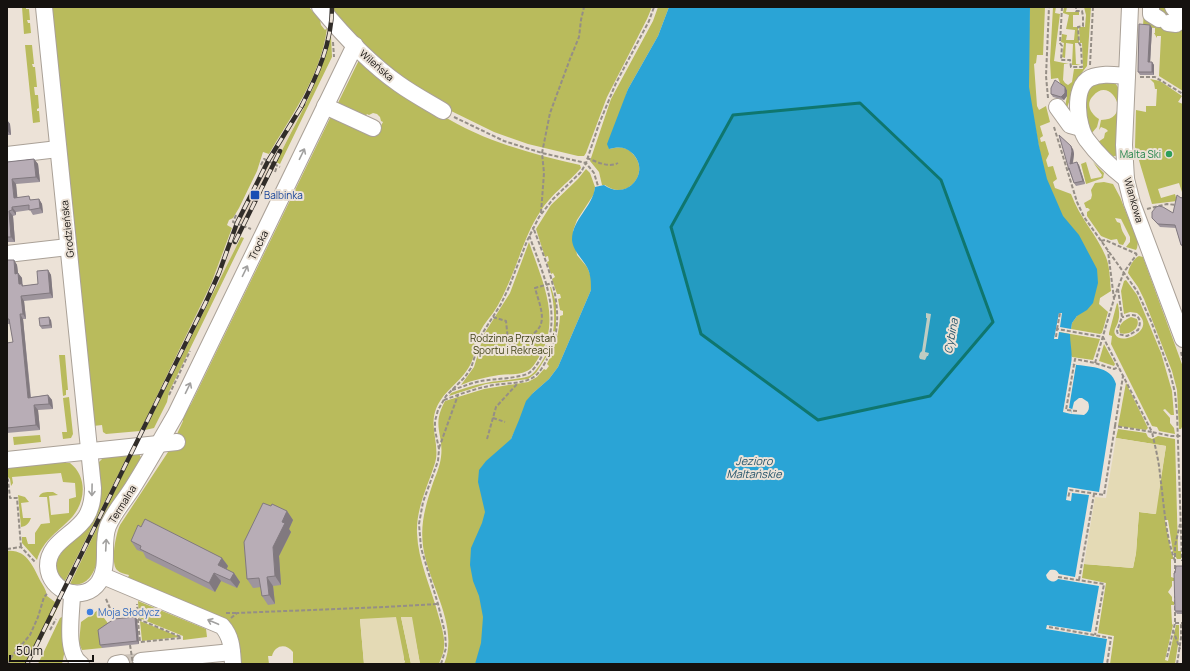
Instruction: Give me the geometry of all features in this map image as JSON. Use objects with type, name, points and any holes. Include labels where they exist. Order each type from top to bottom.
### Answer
[{"type":"street","name":"Grodzieńska","points":[[44,7],[52,150],[62,248],[90,451]]},
{"type":"street","name":"Wileńska","points":[[320,7],[382,72],[443,111]]},
{"type":"street","name":"Wiankowa","points":[[1130,7],[1124,145],[1126,179],[1136,212],[1183,339]]},
{"type":"street","name":"Trocka","points":[[160,443],[176,414],[355,45]]},
{"type":"street","points":[[1126,179],[1112,168],[1086,140],[1081,128],[1078,112],[1080,91],[1086,81],[1098,75],[1127,76]]},
{"type":"street","points":[[1052,104],[1070,125],[1081,128]]},
{"type":"street","points":[[325,106],[373,128]]},
{"type":"street","points":[[7,155],[52,150]]},
{"type":"street","points":[[7,254],[62,248]]},
{"type":"street","points":[[7,460],[177,442]]},
{"type":"street","name":"Termalna","points":[[103,576],[108,526],[160,443]]},
{"type":"street","points":[[90,451],[93,492],[89,510],[83,521],[55,547],[48,562],[49,574],[55,584],[63,591],[83,593],[92,589],[98,584],[103,576],[222,626],[227,632],[231,641],[232,658],[137,663]]},
{"type":"street","points":[[72,593],[70,644],[76,662]]},
{"type":"street","points":[[116,664],[121,664]]},
{"type":"path","points":[[541,214],[544,172],[542,153],[550,113],[579,38],[584,7]]},
{"type":"path","points":[[439,450],[435,430],[435,420],[438,410],[443,400],[451,390],[470,371],[482,334],[510,287],[533,227],[553,199],[577,177],[586,163],[613,89],[649,21],[654,7]]},
{"type":"path","points":[[1049,7],[1046,76],[1052,104]]},
{"type":"path","points":[[1062,7],[1060,43],[1062,46],[1061,60],[1070,60],[1071,66],[1082,67],[1078,26],[1083,26],[1083,16],[1082,12],[1076,11],[1076,7]]},
{"type":"path","points":[[332,38],[334,57]]},
{"type":"path","points":[[1150,77],[1155,77],[1183,94]]},
{"type":"path","points":[[443,111],[504,141],[542,153],[586,163],[594,173],[598,186]]},
{"type":"path","points":[[1054,126],[1076,202],[1084,217],[1124,272],[1140,297],[1151,321],[1170,372],[1176,406],[1183,561],[1175,561]]},
{"type":"path","points":[[588,158],[613,166],[618,163]]},
{"type":"path","points":[[261,165],[264,159],[280,167],[276,173]]},
{"type":"path","points":[[1136,212],[1167,204],[1177,205],[1181,208]]},
{"type":"path","points":[[236,215],[233,222],[251,229]]},
{"type":"path","points":[[443,400],[482,387],[531,379],[538,374],[552,350],[558,323],[558,305],[533,227]]},
{"type":"path","points":[[451,390],[481,381],[522,376],[529,373],[546,349],[552,328],[552,311],[546,284],[530,236]]},
{"type":"path","points":[[1101,241],[1105,240],[1137,254]]},
{"type":"path","points":[[1108,251],[1114,299]]},
{"type":"path","points":[[1095,363],[1114,299],[1124,272]]},
{"type":"path","points":[[493,317],[506,321],[508,340],[515,341],[534,334],[538,331],[542,320],[535,288],[552,283]]},
{"type":"path","points":[[1118,289],[1122,317],[1117,331],[1118,334],[1127,336],[1138,330],[1140,319],[1132,315],[1122,317]]},
{"type":"path","points":[[1056,337],[1060,314]]},
{"type":"path","points":[[1058,329],[1103,337]]},
{"type":"path","points":[[1103,337],[1124,375],[1152,432],[1160,474],[1165,516],[1175,561]]},
{"type":"path","points":[[169,397],[170,392],[191,350]]},
{"type":"path","points":[[1077,411],[1066,410],[1075,359],[1114,369],[1119,367]]},
{"type":"path","points":[[1068,498],[1070,490],[1104,496],[1124,375]]},
{"type":"path","points":[[488,439],[496,407],[518,382]]},
{"type":"path","points":[[441,664],[446,652],[445,633],[421,548],[419,524],[423,502],[438,461],[439,450],[458,395]]},
{"type":"path","points":[[493,418],[505,422]]},
{"type":"path","points":[[1115,426],[1182,436]]},
{"type":"path","points":[[1183,429],[1183,443]]},
{"type":"path","points":[[7,478],[10,498],[17,498],[21,547],[39,567]]},
{"type":"path","points":[[1079,580],[1094,494]]},
{"type":"path","points":[[1175,576],[1176,546],[1180,521]]},
{"type":"path","points":[[7,549],[21,547]]},
{"type":"path","points":[[1058,577],[1104,584],[1095,635]]},
{"type":"path","points":[[8,664],[12,656],[30,635],[38,617],[44,597],[50,591]]},
{"type":"path","points":[[1167,657],[1175,623],[1176,592],[1179,598]]},
{"type":"path","points":[[134,621],[138,621],[140,642],[181,638],[138,618],[136,597]]},
{"type":"path","points":[[106,598],[116,622]]},
{"type":"path","points":[[222,626],[237,613],[384,608],[438,604]]},
{"type":"path","points":[[50,630],[59,614]]},
{"type":"path","points":[[1175,623],[1182,623],[1182,637],[1177,664]]},
{"type":"path","points":[[1049,627],[1111,638],[1107,664]]},
{"type":"path","points":[[1173,630],[1180,650]]},
{"type":"path","points":[[128,641],[137,663]]},
{"type":"highlighted area","points":[[860,103],[941,180],[993,322],[930,396],[818,420],[701,334],[671,227],[733,115]]},
{"type":"shaded area","points":[[327,28],[330,31],[331,36],[322,66],[305,105],[276,162],[267,158],[301,102],[310,83],[323,52]]},
{"type":"shaded area","points":[[264,162],[275,167],[246,225],[235,220],[238,215],[239,216]]},
{"type":"shaded area","points":[[234,225],[244,229],[216,290],[145,430],[140,431],[211,284]]},
{"type":"shaded area","points":[[129,453],[133,453],[70,584],[65,581]]},
{"type":"green space","points":[[22,7],[29,9],[30,20],[27,20],[28,23],[30,23],[31,33],[24,34]]},
{"type":"green space","points":[[50,7],[309,7],[320,20],[321,25],[325,30],[327,28],[324,46],[319,62],[304,94],[269,154],[263,152],[257,171],[239,208],[233,218],[229,220],[227,225],[232,228],[211,284],[140,431],[106,434],[103,432],[102,425],[93,426]]},
{"type":"green space","points":[[327,7],[652,7],[607,97],[586,153],[584,156],[578,156],[528,144],[494,132],[445,108],[388,70]]},
{"type":"green space","points":[[658,7],[669,7],[658,36],[628,89],[609,149],[621,148],[630,151],[637,161],[639,168],[638,176],[628,187],[621,190],[613,189],[602,185],[599,172],[590,161],[611,99],[653,21]]},
{"type":"green space","points":[[1030,7],[1045,7],[1043,55],[1037,55],[1036,63],[1034,64],[1037,106],[1039,110],[1046,106],[1050,122],[1040,126],[1043,136],[1040,138],[1041,142],[1045,141],[1049,154],[1046,160],[1048,167],[1053,166],[1057,179],[1053,182],[1055,188],[1071,194],[1079,212],[1104,252],[1108,264],[1111,291],[1100,298],[1099,304],[1108,312],[1102,333],[1100,334],[1071,329],[1072,323],[1077,316],[1073,235],[1048,196],[1022,56],[1029,29]]},
{"type":"green space","points":[[1053,7],[1056,7],[1055,13],[1060,14],[1054,61],[1069,64],[1064,64],[1063,80],[1068,85],[1072,82],[1074,69],[1083,69],[1082,43],[1080,43],[1079,27],[1085,27],[1086,15],[1084,7],[1091,7],[1087,66],[1077,79],[1067,108],[1065,107],[1067,90],[1061,85],[1058,78],[1051,79],[1050,61]]},
{"type":"green space","points":[[1064,7],[1067,7],[1066,12],[1079,12],[1079,15],[1073,15],[1073,27],[1078,27],[1079,43],[1075,43],[1076,64],[1081,65],[1072,65],[1073,44],[1066,43],[1065,58],[1062,57],[1064,43],[1061,42],[1062,34],[1067,35],[1066,40],[1074,40],[1075,30],[1066,29],[1069,15],[1063,13]]},
{"type":"green space","points":[[1144,7],[1183,7],[1183,91],[1159,76],[1161,36],[1157,36],[1157,38],[1154,33],[1155,28],[1143,27]]},
{"type":"green space","points":[[331,36],[332,57],[280,164],[276,162],[300,116],[321,69]]},
{"type":"green space","points":[[25,45],[32,45],[34,64],[32,64],[33,67],[35,67],[37,87],[34,87],[35,95],[38,95],[39,108],[37,111],[39,111],[40,122],[33,123]]},
{"type":"green space","points":[[359,60],[430,108],[473,132],[508,146],[580,165],[581,168],[554,194],[535,220],[502,297],[496,309],[479,334],[469,367],[441,399],[435,412],[434,425],[436,457],[420,506],[417,533],[422,564],[443,635],[444,649],[439,664],[420,664],[411,617],[401,617],[411,664],[404,664],[405,661],[360,619],[364,664],[293,664],[293,652],[287,647],[281,646],[273,652],[272,656],[268,656],[269,664],[238,664],[236,638],[127,580],[129,575],[121,573],[117,570],[114,561],[115,541],[120,525],[180,436],[177,434],[183,421],[182,417],[191,404],[332,114],[377,133],[383,122],[377,114],[367,114],[365,117],[336,107]]},
{"type":"green space","points":[[1150,79],[1160,81],[1182,96],[1178,102],[1183,104],[1183,195],[1179,183],[1158,189],[1161,198],[1175,194],[1177,201],[1152,204],[1135,147],[1136,110],[1146,112],[1146,106],[1156,106],[1157,89],[1155,89],[1154,83]]},
{"type":"green space","points":[[1093,81],[1115,83],[1120,90],[1118,155],[1112,157],[1098,142],[1104,138],[1105,133],[1108,131],[1101,127],[1099,130],[1101,120],[1111,118],[1116,113],[1118,107],[1112,94],[1106,90],[1100,91],[1093,96],[1089,102],[1090,109],[1091,112],[1099,119],[1097,127],[1091,134],[1089,131],[1085,98]]},
{"type":"green space","points":[[1086,162],[1091,179],[1101,177],[1102,175],[1093,162],[1104,173],[1103,178],[1086,184],[1081,164]]},
{"type":"green space","points":[[586,169],[590,173],[595,187],[594,194],[577,220],[573,231],[577,255],[587,267],[592,279],[591,290],[558,367],[549,379],[533,393],[511,439],[487,664],[444,664],[448,650],[446,620],[426,560],[422,538],[426,506],[441,457],[441,442],[438,424],[441,410],[445,401],[484,389],[528,382],[537,377],[549,366],[547,364],[558,335],[560,316],[563,315],[563,311],[560,310],[558,299],[561,298],[560,294],[557,294],[552,279],[555,277],[553,273],[551,274],[547,262],[549,261],[548,256],[545,257],[536,229],[551,205],[578,179]]},
{"type":"green space","points":[[1104,182],[1113,184],[1120,197],[1138,242],[1136,250],[1126,247],[1130,242],[1130,237],[1121,219],[1115,218],[1117,222],[1120,223],[1126,237],[1123,245],[1119,244],[1117,239],[1111,240],[1101,236],[1087,216],[1087,212],[1090,210],[1086,208],[1084,203],[1091,199],[1091,190],[1095,183]]},
{"type":"green space","points":[[241,237],[244,238],[169,392],[167,402],[154,428],[145,430]]},
{"type":"green space","name":"Rodzinna Przystań Sportu i Rekreacji","points":[[529,242],[548,300],[549,328],[546,343],[534,365],[529,370],[517,374],[499,375],[475,380],[461,385],[474,367],[484,334],[510,293]]},
{"type":"green space","points":[[1139,256],[1143,257],[1183,367],[1183,425],[1181,429],[1179,429],[1177,390],[1172,371],[1144,299],[1128,273],[1132,263]]},
{"type":"green space","points":[[1126,280],[1137,295],[1161,353],[1172,391],[1174,415],[1171,415],[1165,409],[1163,410],[1170,418],[1170,423],[1174,428],[1175,434],[1159,431],[1157,427],[1152,426],[1111,344],[1112,336],[1109,335],[1109,333],[1117,303],[1119,308],[1119,318],[1115,334],[1118,338],[1130,338],[1136,335],[1141,331],[1143,325],[1142,319],[1137,313],[1130,312],[1124,314],[1121,291],[1124,281]]},
{"type":"green space","points":[[550,287],[556,303],[556,330],[548,354],[536,373],[528,379],[486,384],[449,396],[451,393],[473,386],[527,377],[534,372],[541,363],[550,345],[554,326],[554,307]]},
{"type":"green space","points":[[1131,317],[1137,319],[1138,322],[1136,328],[1127,333],[1120,333],[1120,325]]},
{"type":"green space","points":[[1059,332],[1100,339],[1093,360],[1072,357]]},
{"type":"green space","points":[[1104,344],[1115,364],[1114,366],[1099,361]]},
{"type":"green space","points":[[59,355],[65,355],[68,390],[66,390],[66,395],[63,396]]},
{"type":"green space","points":[[1126,383],[1148,428],[1146,430],[1118,426]]},
{"type":"green space","points":[[69,397],[73,434],[71,438],[63,439],[62,432],[67,432],[63,398]]},
{"type":"green space","points":[[1118,429],[1146,433],[1148,437],[1152,439],[1158,436],[1175,439],[1178,551],[1181,551],[1181,559],[1177,559],[1173,552],[1168,520],[1165,520],[1171,552],[1174,559],[1171,559],[1171,577],[1174,578],[1174,581],[1172,581],[1172,586],[1168,592],[1172,597],[1174,605],[1171,605],[1173,625],[1165,660],[1168,661],[1176,625],[1179,625],[1179,638],[1175,664],[1110,664],[1114,636],[1098,633],[1106,583],[1082,578],[1084,564],[1133,568],[1136,553],[1139,512],[1155,514],[1166,446],[1116,438]]},
{"type":"green space","points":[[40,435],[41,442],[14,445],[13,437]]},
{"type":"green space","points":[[129,453],[65,581],[57,572],[56,561],[87,524],[98,463],[104,457]]},
{"type":"green space","points":[[133,453],[139,454],[142,459],[93,572],[85,582],[80,584],[70,584]]},
{"type":"green space","points":[[66,460],[66,463],[70,463],[76,468],[82,481],[83,488],[80,503],[73,516],[43,546],[37,560],[22,543],[22,537],[26,537],[28,544],[35,544],[35,533],[41,524],[50,523],[47,497],[39,497],[43,493],[53,492],[58,495],[49,496],[51,515],[69,513],[69,499],[76,497],[75,483],[63,482],[61,473],[12,477],[13,483],[11,486],[10,479],[7,476],[7,466]]},
{"type":"green space","points":[[18,495],[25,497],[29,502],[21,503],[23,518],[31,518],[28,524],[21,527]]},
{"type":"green space","points":[[7,551],[14,551],[24,556],[35,571],[45,589],[47,596],[55,602],[57,598],[60,603],[29,664],[7,664]]},
{"type":"green space","points":[[138,601],[206,629],[207,637],[183,640],[183,636],[139,618]]},
{"type":"green space","points":[[98,610],[110,626],[100,633],[102,648],[82,650],[79,643],[81,622]]},
{"type":"green space","points":[[60,618],[64,618],[65,650],[62,664],[38,664]]},
{"type":"green space","points":[[140,621],[180,637],[142,641]]},
{"type":"sand","points":[[1116,438],[1166,446],[1156,514],[1139,512],[1136,553],[1133,568],[1084,564],[1095,497],[1106,498]]},
{"type":"sand","points":[[396,617],[404,664],[364,664],[360,619]]},
{"type":"sand","points":[[401,617],[412,617],[420,664],[411,664]]},
{"type":"water","name":"Jezioro Maltańskie","points":[[669,7],[1030,7],[1029,87],[1039,146],[1047,179],[1063,216],[1079,235],[1097,269],[1098,283],[1093,303],[1087,310],[1077,316],[1072,323],[1071,329],[1060,327],[1062,313],[1059,313],[1054,339],[1058,339],[1059,332],[1070,334],[1072,356],[1071,364],[1104,370],[1109,373],[1116,384],[1099,492],[1068,487],[1066,500],[1071,501],[1072,493],[1089,495],[1075,577],[1059,574],[1057,571],[1053,570],[1050,570],[1046,575],[1052,582],[1058,579],[1099,586],[1091,632],[1047,625],[1046,629],[1107,639],[1103,664],[475,664],[481,643],[483,617],[479,596],[473,581],[470,565],[471,548],[485,512],[478,482],[479,470],[486,461],[511,439],[526,401],[549,379],[558,367],[591,290],[588,270],[573,244],[573,233],[575,226],[591,201],[595,187],[604,185],[613,189],[621,190],[628,187],[638,176],[639,168],[632,153],[627,149],[609,149],[607,144],[628,89],[658,36]],"holes":[[[926,313],[931,314],[925,352],[929,353],[925,360],[920,359],[919,357],[922,351],[927,318]],[[1079,398],[1082,398],[1088,402],[1088,411],[1084,415],[1071,414],[1074,402]]]},
{"type":"pier","points":[[1071,364],[1076,365],[1069,408],[1072,409],[1071,414],[1063,412]]},
{"type":"building","points":[[1139,24],[1150,25],[1148,62],[1152,62],[1152,72],[1138,72]]},
{"type":"building","points":[[1055,80],[1065,87],[1065,93],[1061,97],[1051,94],[1051,88]]},
{"type":"building","points":[[1059,135],[1071,146],[1072,151],[1070,164],[1077,162],[1083,181],[1074,183]]},
{"type":"building","points":[[34,159],[36,177],[12,179],[14,198],[29,196],[30,200],[39,199],[40,208],[29,210],[29,205],[12,207],[12,210],[9,211],[11,237],[7,237],[7,162]]},
{"type":"building","points":[[1177,195],[1181,198],[1183,197],[1183,245],[1181,245],[1175,225],[1158,224],[1152,218],[1152,212],[1159,206],[1173,213]]},
{"type":"building","points":[[7,260],[14,260],[15,274],[18,273],[19,284],[22,284],[22,286],[38,284],[37,271],[48,270],[50,293],[21,296],[23,314],[20,314],[28,398],[48,395],[49,404],[34,405],[36,425],[7,428],[7,343],[13,342],[9,319],[7,319]]},
{"type":"building","points":[[49,317],[50,325],[40,326],[39,318]]},
{"type":"building","points":[[263,503],[271,506],[272,504],[287,511],[282,522],[285,523],[273,547],[275,576],[267,577],[269,595],[262,596],[259,578],[247,579],[244,542]]},
{"type":"building","points":[[145,519],[222,558],[218,565],[234,573],[230,580],[214,573],[209,583],[140,549],[141,546],[131,541],[138,525],[141,527]]},
{"type":"building","points":[[1176,566],[1183,566],[1183,611],[1175,611],[1174,573]]},
{"type":"building","points":[[135,617],[137,641],[100,645],[98,630],[114,619]]},
{"type":"tunnel","points":[[121,663],[141,661]]},
{"type":"railway","points":[[301,107],[313,83],[322,59],[329,33],[332,7]]},
{"type":"railway","points":[[27,664],[206,302],[219,273],[237,223],[268,161],[303,104]]},
{"type":"railway","points":[[235,242],[280,151]]},
{"type":"place","name":"Malta Ski","points":[[1169,154]]},
{"type":"place","name":"Balbinka","points":[[255,195]]},
{"type":"place","name":"Moja Słodycz","points":[[90,612]]},
{"type":"water label","name":"Cybina","points":[[951,336]]}]
